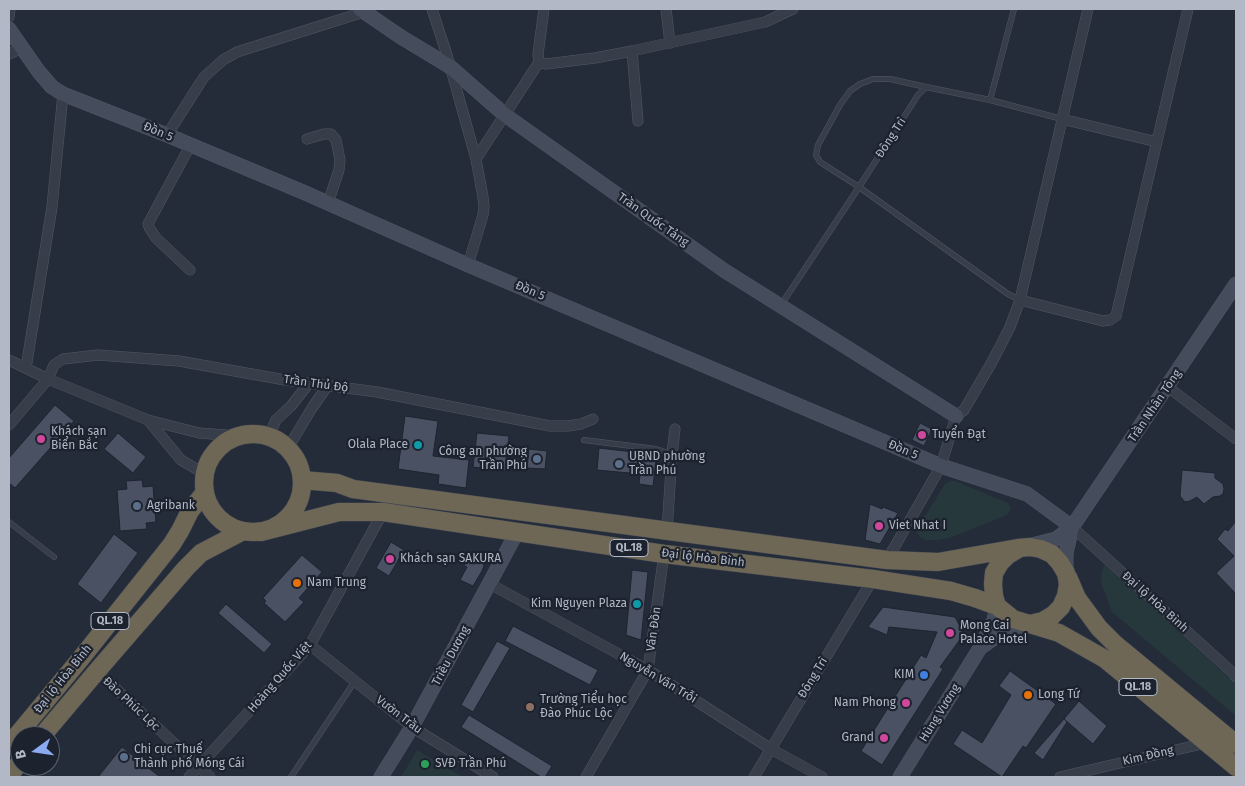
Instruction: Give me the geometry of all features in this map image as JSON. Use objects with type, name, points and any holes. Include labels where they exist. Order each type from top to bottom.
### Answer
[{"type":"highway","points":[[238,436],[253,434],[269,436],[288,448],[298,463],[302,480]]},
{"type":"highway","name":"QL.18","points":[[238,436],[226,442],[216,451],[209,462],[205,483],[209,504],[216,515],[226,524],[243,531],[261,532],[278,526],[291,514],[300,498],[302,480]]},
{"type":"highway","name":"Đại lộ Hòa Bình","points":[[302,480],[337,483],[353,489],[887,560],[938,562],[1018,548]]},
{"type":"highway","name":"Đại lộ Hòa Bình","points":[[23,726],[172,544],[205,483]]},
{"type":"highway","name":"Đại lộ Hòa Bình","points":[[261,532],[339,512],[383,512],[664,554],[873,579],[950,591],[997,606]]},
{"type":"highway","points":[[520,532],[525,512]]},
{"type":"highway","points":[[664,554],[667,530]]},
{"type":"highway","name":"Đại lộ Hòa Bình","points":[[50,726],[186,568],[201,553],[243,531]]},
{"type":"highway","points":[[1030,547],[1052,554],[1066,573],[1068,584],[1066,596],[1061,607],[1053,615],[1042,621],[1030,624],[1013,619],[997,606],[992,584],[994,573],[1000,563],[1018,548],[1030,547]]},
{"type":"highway","points":[[873,579],[887,560]]},
{"type":"highway","name":"QL.18","points":[[1066,573],[1077,598],[1099,628],[1115,644],[1236,744]]},
{"type":"highway","name":"QL.18","points":[[1030,624],[1059,633],[1104,659],[1236,768]]},
{"type":"highway","points":[[82,656],[97,671]]},
{"type":"street","points":[[9,17],[10,9]]},
{"type":"street","points":[[432,9],[476,159],[484,197],[483,215],[468,265]]},
{"type":"street","points":[[476,159],[539,62],[538,54],[544,9]]},
{"type":"street","points":[[666,9],[670,43]]},
{"type":"street","points":[[539,62],[546,64],[632,51],[765,22],[793,9]]},
{"type":"street","points":[[887,560],[940,466],[956,416],[964,410],[992,362],[1010,327],[1020,300],[1088,9]]},
{"type":"street","points":[[1020,300],[1103,321],[1110,320],[1116,316],[1188,9]]},
{"type":"street","points":[[167,135],[204,77],[223,60],[237,52],[362,10]]},
{"type":"street","name":"Trần Quốc Tảng","points":[[362,10],[401,37],[450,66],[505,115],[725,271],[956,416]]},
{"type":"street","name":"Đồn 5","points":[[9,29],[34,66],[52,87],[64,94],[328,203],[468,265],[940,466],[1027,494],[1072,527]]},
{"type":"street","points":[[9,54],[22,48]]},
{"type":"street","points":[[632,51],[638,121]]},
{"type":"street","points":[[26,368],[52,207],[64,94]]},
{"type":"street","points":[[1062,119],[1157,142]]},
{"type":"street","points":[[307,139],[331,134],[336,140],[340,160],[339,170],[328,203]]},
{"type":"street","points":[[190,146],[148,224],[156,238],[190,270]]},
{"type":"street","name":"Trần Nhân Tông","points":[[1072,527],[1236,284]]},
{"type":"street","name":"Trần Thủ Độ","points":[[9,425],[48,379],[54,365],[63,359],[98,355],[179,361],[309,383],[377,392],[550,426],[581,424],[593,419]]},
{"type":"street","points":[[9,360],[48,379],[148,420],[198,433],[238,436]]},
{"type":"street","points":[[269,436],[276,420],[291,406],[309,383]]},
{"type":"street","points":[[288,448],[328,385]]},
{"type":"street","points":[[1168,387],[1236,438]]},
{"type":"street","points":[[148,420],[181,460],[205,483]]},
{"type":"street","points":[[667,530],[675,429]]},
{"type":"street","name":"Hoàng Quốc Việt","points":[[189,777],[310,645],[383,512]]},
{"type":"street","points":[[1018,548],[1056,539],[1072,527]]},
{"type":"street","points":[[1066,573],[1066,553],[1072,527]]},
{"type":"street","name":"Đại lộ Hòa Bình","points":[[1072,527],[1233,673],[1236,678]]},
{"type":"street","name":"Triều Dương","points":[[381,777],[412,727],[520,532]]},
{"type":"street","name":"Vân Đồn","points":[[586,777],[648,670],[664,554]]},
{"type":"street","name":"Đông Trì","points":[[754,777],[873,579]]},
{"type":"street","name":"Nguyễn Văn Trỗi","points":[[490,584],[648,670],[771,749],[822,777]]},
{"type":"street","name":"Hùng Vương","points":[[900,777],[980,648],[994,620],[997,606]]},
{"type":"street","points":[[980,648],[1001,634],[1030,624]]},
{"type":"street","name":"Vườn Trầu","points":[[310,645],[412,727],[493,777]]},
{"type":"street","name":"Đào Phúc Lộc","points":[[97,671],[210,777]]},
{"type":"street","name":"Kim Đồng","points":[[1060,777],[1206,743]]},
{"type":"lane","points":[[990,100],[1014,9]]},
{"type":"lane","points":[[1020,300],[1008,294],[860,187],[820,162],[816,155],[818,145],[850,91],[860,84],[873,79],[890,80],[990,100],[1062,119]]},
{"type":"lane","name":"Đông Trì","points":[[781,306],[918,96],[926,87]]},
{"type":"lane","points":[[584,440],[656,449],[672,454]]},
{"type":"lane","points":[[9,522],[54,558]]},
{"type":"lane","points":[[291,777],[356,681]]},
{"type":"shaded area","points":[[955,481],[1008,503],[1011,509],[1007,515],[950,538],[926,540],[920,537],[917,529],[945,484]]},
{"type":"shaded area","points":[[1104,564],[1236,684],[1236,716],[1112,612],[1102,585],[1101,576]]},
{"type":"shaded area","name":"SVĐ Trần Phú","points":[[417,750],[463,777],[401,777]]},
{"type":"building","name":"Khách sạn Biển Bắc","points":[[55,405],[74,421],[15,488],[9,483],[9,458]]},
{"type":"building","name":"Olala Place","points":[[405,416],[438,421],[433,456],[469,460],[466,488],[438,484],[439,475],[398,469]]},
{"type":"building","name":"Tuyển Đạt","points":[[920,423],[932,429],[924,446],[912,440]]},
{"type":"building","points":[[118,433],[146,457],[133,473],[104,449]]},
{"type":"building","points":[[477,433],[509,436],[505,471],[473,467]]},
{"type":"building","name":"UBND phường Trần Phú","points":[[599,448],[642,453],[641,459],[656,461],[653,486],[639,484],[640,474],[597,470]]},
{"type":"building","name":"Công an phường Trần Phú","points":[[529,449],[547,451],[545,469],[527,468]]},
{"type":"building","points":[[1182,470],[1215,473],[1215,478],[1223,484],[1223,494],[1213,497],[1204,504],[1197,497],[1185,502],[1180,496]]},
{"type":"building","name":"Agribank","points":[[142,480],[143,487],[153,486],[156,522],[146,523],[147,529],[120,531],[117,490],[127,489],[126,481]]},
{"type":"building","name":"Viet Nhat I","points":[[870,504],[898,513],[880,544],[865,540]]},
{"type":"building","points":[[1236,521],[1236,594],[1216,573],[1234,556],[1217,539],[1225,529],[1228,531]]},
{"type":"building","points":[[114,534],[138,553],[101,603],[77,584]]},
{"type":"building","name":"Khách sạn SAKURA","points":[[391,542],[404,550],[389,576],[376,568]]},
{"type":"building","points":[[302,555],[322,572],[299,598],[304,602],[285,622],[264,603],[266,601],[263,598]]},
{"type":"building","points":[[469,555],[483,562],[484,566],[473,586],[460,580],[467,567],[464,566]]},
{"type":"building","name":"Kim Nguyen Plaza","points":[[632,570],[648,572],[641,640],[626,635]]},
{"type":"building","points":[[226,604],[272,644],[264,653],[218,613]]},
{"type":"building","points":[[883,607],[955,617],[964,634],[940,667],[943,669],[882,765],[861,751],[921,655],[926,658],[937,632],[889,627],[887,635],[868,627]]},
{"type":"building","points":[[513,626],[598,670],[590,685],[505,641]]},
{"type":"building","points":[[497,641],[510,648],[473,712],[461,705]]},
{"type":"building","points":[[1010,671],[1056,704],[1026,748],[1023,746],[1002,777],[953,744],[962,730],[982,743],[1011,695],[999,686]]},
{"type":"building","points":[[1079,701],[1107,726],[1093,744],[1064,719]]},
{"type":"building","points":[[469,715],[552,766],[545,777],[541,777],[461,727]]},
{"type":"building","points":[[1064,719],[1067,722],[1043,760],[1034,753]]},
{"type":"building","name":"Chi cục Thuế Thành phố Móng Cái","points":[[122,747],[160,777],[98,777]]},
{"type":"place","name":"Tuyển Đạt","points":[[922,435]]},
{"type":"place","name":"Khách sạn Biển Bắc","points":[[41,439]]},
{"type":"place","name":"Olala Place","points":[[418,445]]},
{"type":"place","name":"Công an phường Trần Phú","points":[[537,459]]},
{"type":"place","name":"UBND phường Trần Phú","points":[[619,464]]},
{"type":"place","name":"Agribank","points":[[137,506]]},
{"type":"place","name":"Viet Nhat I","points":[[879,526]]},
{"type":"place","name":"Khách sạn SAKURA","points":[[390,559]]},
{"type":"place","name":"Nam Trung","points":[[297,583]]},
{"type":"place","name":"Kim Nguyen Plaza","points":[[637,604]]},
{"type":"place","name":"Mong Cai Palace Hotel","points":[[950,633]]},
{"type":"place","name":"KIM","points":[[924,675]]},
{"type":"place","name":"Long Tứ","points":[[1028,695]]},
{"type":"place","name":"Nam Phong","points":[[906,703]]},
{"type":"place","name":"Trường Tiểu học Đào Phúc Lộc","points":[[530,707]]},
{"type":"place","name":"Grand","points":[[884,738]]},
{"type":"place","name":"Chi cục Thuế Thành phố Móng Cái","points":[[124,757]]},
{"type":"place","name":"SVĐ Trần Phú","points":[[425,764]]}]
